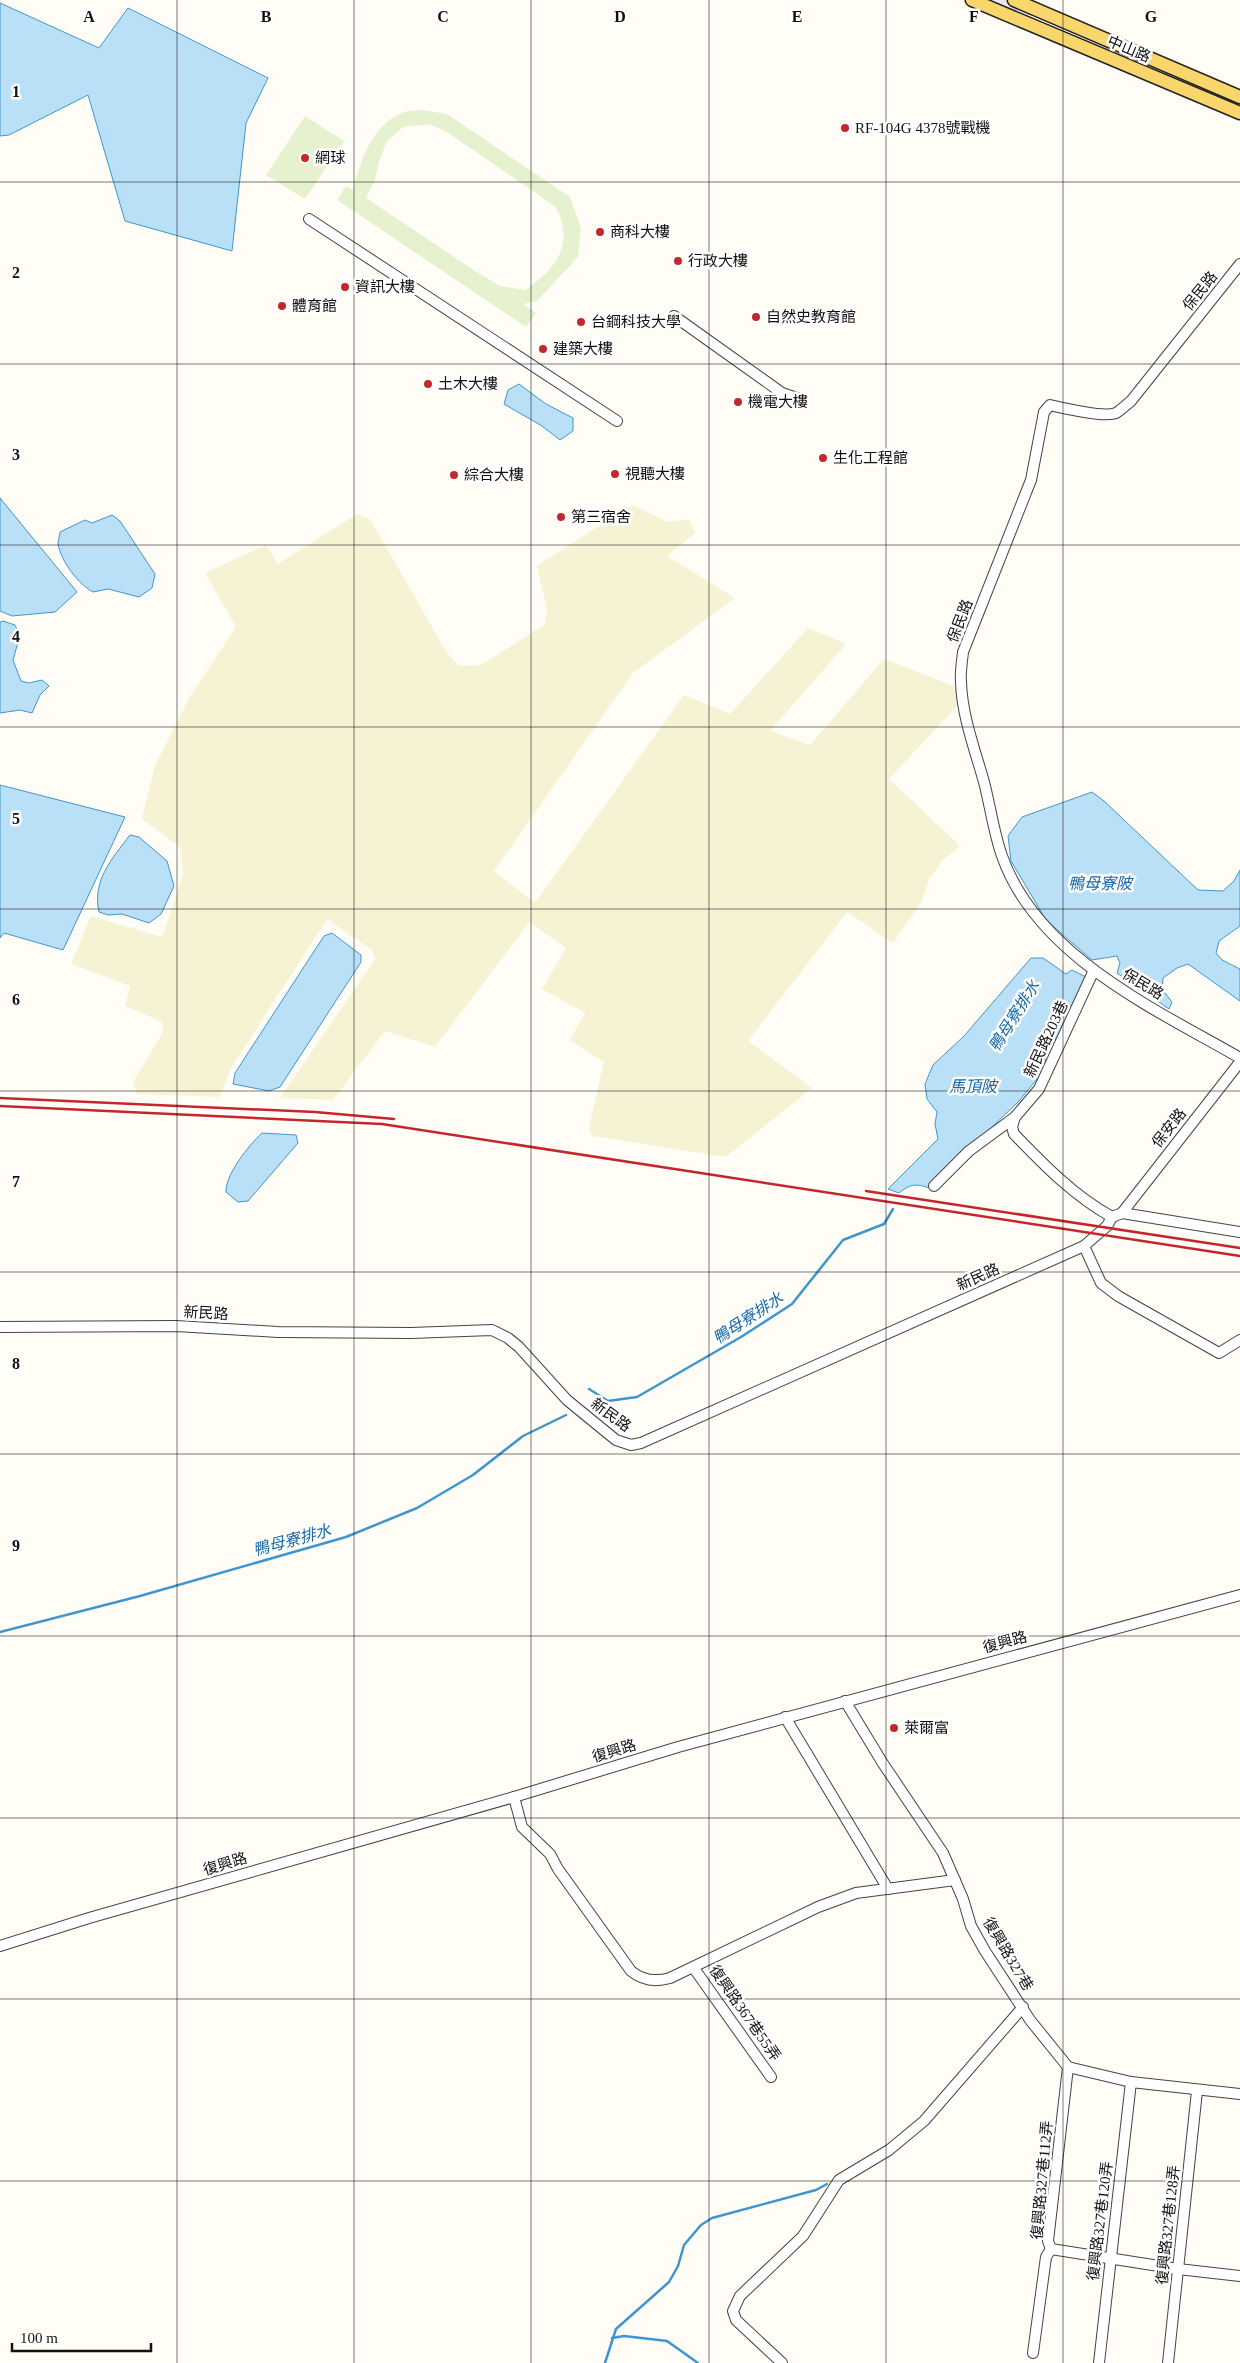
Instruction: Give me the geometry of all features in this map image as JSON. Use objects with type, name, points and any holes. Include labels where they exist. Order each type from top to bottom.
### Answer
[{"type":"main road","name":"中山路","points":[[972,0],[988,3],[1006,15],[1240,113]]},
{"type":"main road","name":"中山路","points":[[1013,0],[1240,97]]},
{"type":"street","points":[[1006,15],[1013,0]]},
{"type":"street","points":[[309,219],[617,422]]},
{"type":"street","name":"保民路","points":[[1240,264],[1131,400],[1122,408],[1114,414],[1076,411],[1050,405],[1044,412],[1031,480],[963,652],[961,681],[964,708],[1002,856],[1025,901],[1045,926],[1094,970],[1113,984],[1240,1058]]},
{"type":"street","points":[[674,316],[782,393],[800,399]]},
{"type":"street","name":"新民路203巷","points":[[934,1186],[969,1151],[1015,1117],[1039,1089],[1094,970]]},
{"type":"street","name":"保安路","points":[[1117,1215],[1240,1062]]},
{"type":"street","points":[[1015,1117],[1012,1126],[1014,1134],[1041,1162],[1088,1204],[1117,1215],[1240,1232]]},
{"type":"street","name":"新民路","points":[[0,1326],[176,1326],[278,1332],[392,1333],[492,1330],[508,1338],[519,1347],[567,1400],[616,1440],[631,1445],[641,1443],[754,1394],[1084,1246],[1108,1226],[1117,1215]]},
{"type":"street","points":[[1084,1246],[1101,1284],[1118,1296],[1219,1353],[1240,1340]]},
{"type":"street","name":"復興路","points":[[0,1946],[89,1918],[514,1798],[678,1747],[1240,1595]]},
{"type":"street","name":"復興路327巷","points":[[845,1701],[882,1762],[943,1853],[972,1926],[1023,2007],[1047,2042],[1068,2067]]},
{"type":"street","points":[[785,1717],[888,1889]]},
{"type":"street","points":[[514,1798],[522,1827],[550,1854],[558,1869],[631,1971],[638,1977],[660,1981],[694,1967],[818,1907],[856,1893],[955,1880]]},
{"type":"street","name":"復興路367巷55弄","points":[[694,1967],[772,2077]]},
{"type":"street","points":[[782,2363],[736,2320],[733,2311],[735,2303],[750,2286],[803,2236],[839,2180],[888,2150],[924,2121],[1023,2007]]},
{"type":"street","points":[[1068,2067],[1131,2082],[1197,2091],[1240,2094]]},
{"type":"street","name":"復興路327巷112弄","points":[[1033,2354],[1046,2257],[1051,2249],[1048,2241],[1068,2067]]},
{"type":"street","name":"復興路327巷120弄","points":[[1099,2363],[1131,2082]]},
{"type":"street","name":"復興路327巷128弄","points":[[1168,2363],[1197,2091]]},
{"type":"street","points":[[1051,2249],[1178,2269],[1240,2276]]},
{"type":"shaded area","points":[[988,0],[1036,0],[1030,17]]},
{"type":"shaded area","points":[[632,505],[668,522],[689,519],[695,533],[667,556],[735,598],[633,673],[494,871],[535,903],[684,695],[730,714],[808,628],[846,644],[770,731],[810,745],[884,659],[957,687],[958,705],[889,779],[960,846],[942,861],[929,879],[921,903],[893,943],[847,912],[748,1041],[812,1088],[726,1157],[592,1136],[589,1128],[604,1062],[570,1040],[585,1013],[542,989],[566,948],[529,922],[435,1047],[385,1031],[333,1100],[280,1098],[375,959],[372,950],[327,919],[230,1070],[220,1097],[137,1094],[133,1082],[163,1032],[162,1022],[125,1006],[130,986],[71,964],[91,916],[162,937],[183,874],[180,847],[142,819],[154,768],[189,698],[236,627],[205,573],[266,545],[278,564],[357,514],[370,519],[447,653],[459,666],[481,665],[545,624],[547,609],[537,566]]},
{"type":"green space","points":[[421,110],[447,114],[570,197],[581,228],[578,257],[537,301],[523,304],[536,313],[526,327],[337,200],[346,186],[353,190],[359,167],[369,145],[383,126],[404,112]],"holes":[[[429,124],[447,132],[556,207],[564,233],[559,255],[546,274],[525,290],[500,286],[366,198],[375,180],[379,161],[387,141],[403,127]]]},
{"type":"green space","name":"網球","points":[[305,116],[344,141],[305,199],[266,175]]},
{"type":"water","points":[[0,3],[99,48],[128,8],[268,78],[246,123],[232,251],[125,221],[88,95],[9,135],[0,136]]},
{"type":"water","points":[[519,384],[546,404],[573,418],[573,431],[560,440],[542,426],[504,404],[508,390]]},
{"type":"water","points":[[0,498],[77,592],[55,612],[12,616],[0,611]]},
{"type":"water","points":[[112,515],[120,521],[155,574],[152,588],[139,597],[108,589],[93,592],[76,578],[66,565],[60,551],[58,544],[60,532],[85,520],[92,523]]},
{"type":"water","points":[[3,621],[15,625],[20,635],[13,660],[21,681],[29,683],[42,680],[49,686],[40,695],[32,713],[20,710],[0,713],[0,622]]},
{"type":"water","points":[[0,785],[125,817],[63,950],[4,933],[0,938]]},
{"type":"water","name":"鴨母寮陂","points":[[1092,792],[1104,801],[1198,890],[1223,891],[1234,881],[1240,870],[1240,926],[1219,941],[1216,953],[1222,960],[1240,969],[1240,1001],[1188,964],[1177,968],[1163,978],[1162,989],[1172,1002],[1169,1009],[1117,973],[1120,963],[1117,956],[1092,960],[1046,920],[1011,861],[1008,836],[1022,817]]},
{"type":"water","points":[[130,835],[139,837],[167,861],[174,886],[161,914],[149,923],[122,914],[108,915],[99,912],[98,890],[101,880],[110,861]]},
{"type":"water","points":[[332,933],[361,955],[361,962],[280,1087],[269,1091],[233,1084],[235,1073],[324,936]]},
{"type":"water","name":"馬頂陂","points":[[1031,958],[1043,958],[1066,974],[1072,970],[1086,977],[1061,1032],[1044,1054],[1047,1067],[1019,1101],[929,1188],[913,1185],[899,1193],[888,1189],[938,1139],[935,1124],[937,1112],[927,1099],[925,1084],[933,1065],[964,1036]]},
{"type":"water","points":[[262,1133],[296,1135],[298,1143],[248,1201],[238,1202],[226,1192],[229,1177],[245,1152]]},
{"type":"waterway","name":"鴨母寮排水","points":[[589,1389],[608,1401],[637,1397],[741,1337],[792,1304],[843,1240],[884,1224],[893,1209]]},
{"type":"waterway","name":"鴨母寮排水","points":[[0,1632],[140,1596],[346,1537],[417,1508],[473,1475],[523,1436],[566,1415]]},
{"type":"waterway","points":[[605,2363],[616,2329],[669,2282],[678,2266],[684,2245],[701,2225],[712,2218],[816,2190],[827,2184]]},
{"type":"waterway","points":[[612,2338],[624,2336],[667,2341],[698,2363]]},
{"type":"railway","points":[[0,1098],[315,1112],[394,1119]]},
{"type":"railway","points":[[0,1106],[382,1124],[1240,1256]]},
{"type":"railway","points":[[866,1191],[1240,1248]]},
{"type":"place","name":"RF-104G 4378號戰機","points":[[845,128]]},
{"type":"place","name":"網球","points":[[305,158]]},
{"type":"place","name":"商科大樓","points":[[600,232]]},
{"type":"place","name":"行政大樓","points":[[678,261]]},
{"type":"place","name":"資訊大樓","points":[[345,287]]},
{"type":"place","name":"體育館","points":[[282,306]]},
{"type":"place","name":"自然史教育館","points":[[756,317]]},
{"type":"place","name":"台鋼科技大學","points":[[581,322]]},
{"type":"place","name":"建築大樓","points":[[543,349]]},
{"type":"place","name":"土木大樓","points":[[428,384]]},
{"type":"place","name":"機電大樓","points":[[738,402]]},
{"type":"place","name":"生化工程館","points":[[823,458]]},
{"type":"place","name":"視聽大樓","points":[[615,474]]},
{"type":"place","name":"綜合大樓","points":[[454,475]]},
{"type":"place","name":"第三宿舍","points":[[561,517]]},
{"type":"place","name":"萊爾富","points":[[894,1728]]}]
